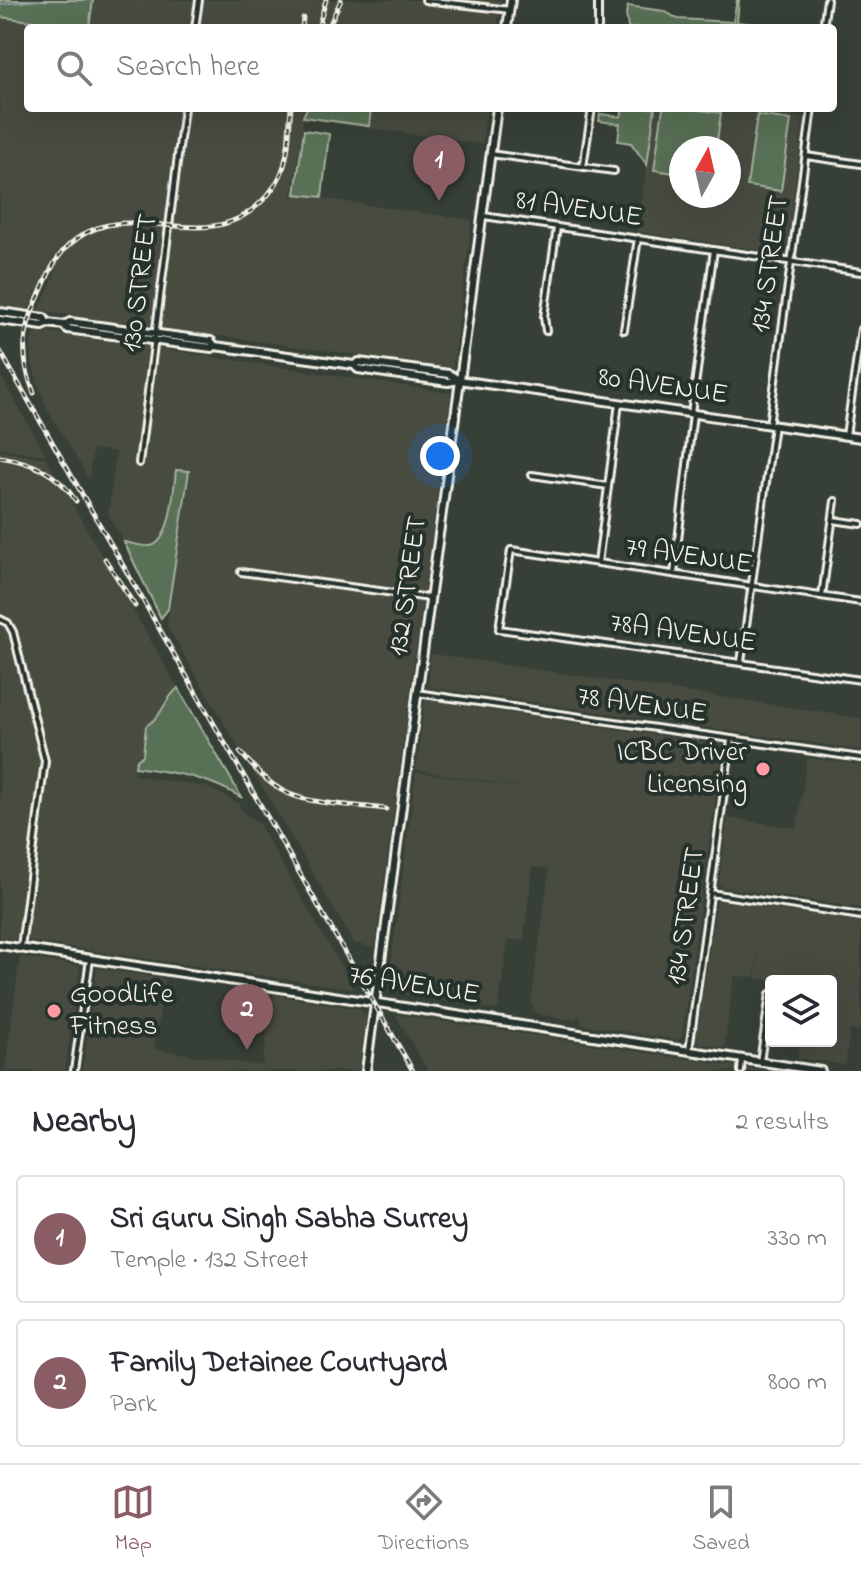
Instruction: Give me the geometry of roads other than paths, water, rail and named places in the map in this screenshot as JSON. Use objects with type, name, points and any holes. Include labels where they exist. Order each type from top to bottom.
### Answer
[{"type":"main road","points":[[508,24],[511,0]]},
{"type":"main road","name":"132 STREET","points":[[366,1071],[496,112]]},
{"type":"main road","name":"80 AVENUE","points":[[0,312],[44,318],[47,323]]},
{"type":"main road","name":"80 AVENUE","points":[[0,320],[43,326],[70,322],[154,337],[211,341],[215,346],[354,365],[359,362],[435,372],[449,374],[459,380],[861,438]]},
{"type":"main road","name":"76 AVENUE","points":[[0,945],[821,1071]]},
{"type":"street","points":[[196,24],[199,0]]},
{"type":"street","points":[[425,0],[510,10]]},
{"type":"street","points":[[598,0],[598,24]]},
{"type":"street","points":[[824,24],[827,0]]},
{"type":"street","name":"130 STREET","points":[[139,463],[183,112]]},
{"type":"street","points":[[583,167],[592,112]]},
{"type":"street","name":"134 STREET","points":[[741,662],[812,112]]},
{"type":"street","points":[[490,154],[614,171]]},
{"type":"street","points":[[806,156],[861,164]]},
{"type":"street","name":"81 AVENUE","points":[[482,216],[861,272]]},
{"type":"street","points":[[546,331],[544,317],[557,227]]},
{"type":"street","points":[[624,330],[638,238]]},
{"type":"street","points":[[674,574],[714,250]]},
{"type":"street","points":[[846,436],[861,329]]},
{"type":"street","points":[[598,563],[619,403]]},
{"type":"street","points":[[532,475],[608,486]]},
{"type":"street","points":[[822,596],[835,501]]},
{"type":"street","points":[[833,520],[861,524]]},
{"type":"street","name":"79 AVENUE","points":[[499,629],[511,550],[861,602]]},
{"type":"street","points":[[241,572],[430,598]]},
{"type":"street","points":[[0,619],[8,623],[13,632],[45,761],[21,948]]},
{"type":"street","name":"78A AVENUE","points":[[499,629],[861,680]]},
{"type":"street","name":"78 AVENUE","points":[[417,693],[861,758]]},
{"type":"street","name":"134 STREET","points":[[689,1050],[731,739]]},
{"type":"street","points":[[710,893],[861,916]]},
{"type":"street","points":[[74,1071],[90,959]]},
{"type":"street","points":[[760,1062],[765,1028]]},
{"type":"street","points":[[741,1071],[742,1059]]},
{"type":"waterway","points":[[0,4],[41,0]]},
{"type":"railway","points":[[319,24],[326,0]]},
{"type":"railway","points":[[330,24],[341,0]]},
{"type":"railway","points":[[302,24],[303,18]]},
{"type":"railway","points":[[34,393],[26,368],[26,334],[44,284],[68,246],[90,231],[114,224],[213,226],[237,219],[259,204],[280,177],[285,164],[291,112]]},
{"type":"railway","points":[[0,351],[413,1071]]},
{"type":"railway","points":[[0,457],[43,470],[61,483],[76,501]]},
{"type":"railway","points":[[105,559],[135,606]]},
{"type":"railway","points":[[240,752],[267,780],[297,797],[386,809]]},
{"type":"place","name":"Sri Guru Singh Sabha Surrey","points":[[439,201]]},
{"type":"place","name":"ICBC Driver Licensing","points":[[763,769]]},
{"type":"place","name":"GoodLife Fitness","points":[[54,1011]]},
{"type":"place","name":"Family Detainee Courtyard","points":[[247,1050]]}]
